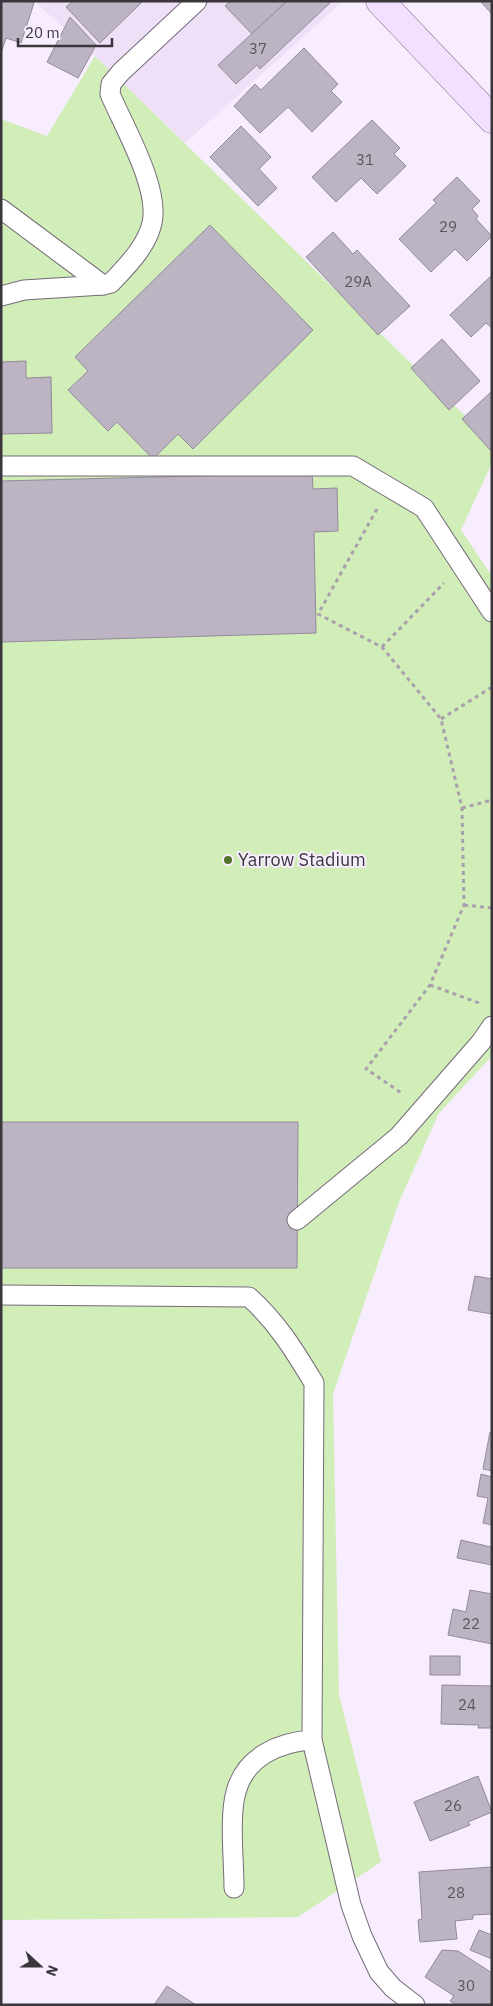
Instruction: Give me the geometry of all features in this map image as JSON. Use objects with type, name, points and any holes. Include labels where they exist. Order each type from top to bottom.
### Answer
[{"type":"main road","points":[[380,1],[492,119]]},
{"type":"lane","points":[[1,296],[24,290],[111,283],[145,242],[152,224],[154,209],[148,182],[110,94],[111,84],[134,58],[197,1]]},
{"type":"lane","points":[[1,209],[103,285]]},
{"type":"lane","points":[[1,466],[353,466],[424,508],[492,612]]},
{"type":"lane","points":[[298,1220],[399,1136],[481,1042],[492,1026]]},
{"type":"lane","points":[[1,1295],[249,1297],[263,1309],[288,1338],[314,1383],[312,1740],[351,1905],[362,1936],[379,1972],[393,1988],[415,2005]]},
{"type":"lane","points":[[234,1888],[233,1808],[236,1791],[245,1772],[260,1757],[276,1747],[294,1741],[312,1740]]},
{"type":"path","points":[[390,487],[318,614],[382,647],[441,719],[462,808],[464,905],[430,985],[366,1069],[424,1108]]},
{"type":"path","points":[[382,647],[462,565]]},
{"type":"path","points":[[441,719],[492,687]]},
{"type":"path","points":[[462,808],[492,800]]},
{"type":"path","points":[[464,905],[492,908]]},
{"type":"path","points":[[430,985],[483,1004]]},
{"type":"shaded area","points":[[34,1],[339,1],[341,3],[185,143],[95,56]]},
{"type":"green space","points":[[95,56],[492,442],[492,463],[461,530],[492,576],[492,1056],[439,1113],[399,1202],[333,1394],[339,1695],[381,1862],[298,1917],[1,1920],[1,119],[47,136]]},
{"type":"building","points":[[1,1],[28,1],[34,3],[21,43],[6,38],[1,53]]},
{"type":"building","points":[[73,1],[143,1],[100,43],[66,7]]},
{"type":"building","points":[[230,1],[287,1],[252,34],[225,6]]},
{"type":"building","points":[[287,1],[332,1],[260,69],[257,65],[236,84],[218,65]]},
{"type":"building","points":[[480,1],[492,1],[492,14]]},
{"type":"building","points":[[70,17],[96,45],[78,78],[47,62]]},
{"type":"building","points":[[304,48],[338,84],[331,91],[342,102],[312,132],[288,107],[260,133],[234,106],[255,84],[261,90]]},
{"type":"building","points":[[372,120],[400,148],[394,154],[406,166],[377,194],[361,178],[336,202],[312,177]]},
{"type":"building","points":[[241,126],[271,157],[259,169],[277,188],[258,206],[210,157]]},
{"type":"building","points":[[457,177],[480,201],[472,209],[478,216],[476,219],[492,236],[467,261],[455,249],[431,272],[399,239],[436,203],[433,200]]},
{"type":"building","points":[[210,225],[313,330],[193,449],[178,434],[153,459],[117,422],[108,431],[68,390],[88,371],[75,357]]},
{"type":"building","points":[[333,232],[353,254],[357,250],[410,306],[378,335],[306,257]]},
{"type":"building","points":[[492,275],[492,328],[486,323],[471,337],[450,315]]},
{"type":"building","points":[[442,339],[480,381],[449,410],[411,368]]},
{"type":"building","points":[[26,361],[26,378],[51,377],[52,433],[1,434],[1,362]]},
{"type":"building","points":[[492,391],[492,452],[462,419]]},
{"type":"building","points":[[312,473],[313,489],[337,488],[338,531],[314,532],[316,633],[1,642],[1,481]]},
{"type":"building","points":[[1,1122],[298,1122],[297,1268],[1,1268]]},
{"type":"building","points":[[475,1276],[492,1279],[492,1314],[468,1310]]},
{"type":"building","points":[[490,1432],[492,1432],[492,1471],[483,1469]]},
{"type":"building","points":[[481,1474],[492,1477],[492,1525],[483,1523],[488,1498],[477,1496]]},
{"type":"building","points":[[461,1540],[491,1547],[492,1543],[492,1565],[457,1558]]},
{"type":"building","points":[[470,1590],[492,1594],[492,1644],[448,1635],[453,1609],[466,1612]]},
{"type":"building","points":[[430,1656],[460,1656],[460,1675],[430,1675]]},
{"type":"building","points":[[442,1685],[492,1686],[492,1728],[478,1728],[479,1725],[441,1724]]},
{"type":"building","points":[[478,1776],[492,1812],[468,1822],[470,1825],[430,1841],[414,1802]]},
{"type":"building","points":[[492,1867],[492,1914],[473,1915],[473,1919],[455,1921],[457,1939],[420,1942],[418,1920],[422,1919],[419,1872]]},
{"type":"building","points":[[479,1930],[492,1935],[492,1959],[470,1950]]},
{"type":"building","points":[[442,1950],[458,1951],[492,1973],[492,2005],[456,2005],[450,2001],[454,1996],[425,1977]]},
{"type":"building","points":[[167,1986],[196,2005],[154,2005]]},
{"type":"place","name":"Yarrow Stadium","points":[[228,860]]}]
